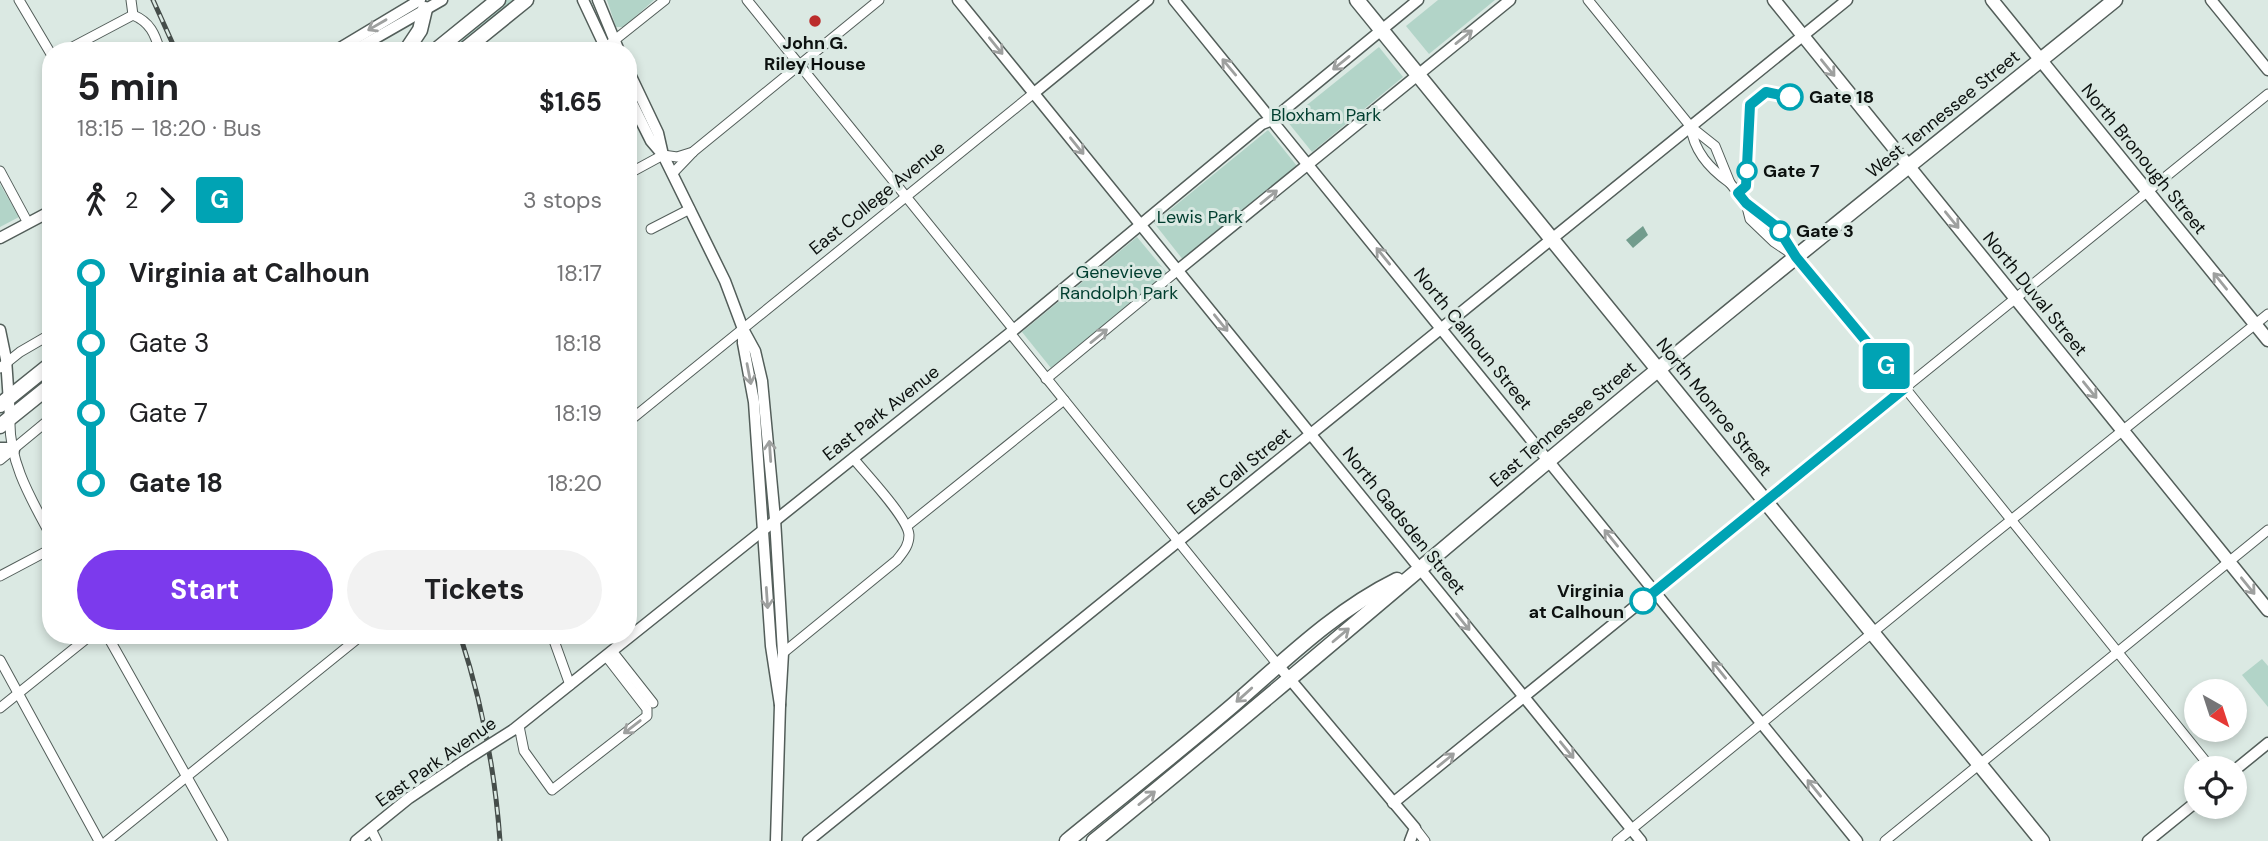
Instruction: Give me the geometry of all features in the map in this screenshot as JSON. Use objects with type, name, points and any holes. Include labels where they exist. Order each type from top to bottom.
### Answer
[{"type":"main road","points":[[446,42],[498,0]]},
{"type":"main road","points":[[474,42],[526,0]]},
{"type":"main road","name":"North Monroe Street","points":[[1357,0],[2042,841]]},
{"type":"main road","name":"North Duval Street","points":[[1774,0],[2268,610]]},
{"type":"main road","name":"North Bronough Street","points":[[1992,0],[2268,340]]},
{"type":"main road","name":"West Tennessee Street","points":[[1796,257],[2115,0]]},
{"type":"main road","points":[[411,42],[422,26],[422,3]]},
{"type":"main road","name":"East Tennessee Street","points":[[1094,841],[1659,368],[1796,257]]},
{"type":"main road","points":[[5,401],[42,371]]},
{"type":"main road","points":[[5,422],[42,391]]},
{"type":"main road","name":"East Tennessee Street","points":[[1067,841],[1278,665],[1359,602],[1420,569]]},
{"type":"main road","points":[[1166,761],[1177,774]]},
{"type":"street","points":[[19,0],[44,42]]},
{"type":"street","points":[[131,0],[133,15]]},
{"type":"street","points":[[351,42],[422,3],[442,0]]},
{"type":"street","points":[[583,0],[606,42]]},
{"type":"street","points":[[598,0],[608,42]]},
{"type":"street","points":[[616,42],[664,0]]},
{"type":"street","points":[[747,0],[906,196],[1046,379],[1289,679],[1425,841]]},
{"type":"street","points":[[673,173],[694,151],[879,0]]},
{"type":"street","name":"North Gadsden Street","points":[[958,0],[1641,841]]},
{"type":"street","name":"East College Avenue","points":[[637,415],[1148,0]]},
{"type":"street","name":"North Calhoun Street","points":[[1174,0],[1857,841]]},
{"type":"street","name":"East Park Avenue","points":[[637,631],[1012,332],[1262,124],[1272,120],[1418,0]]},
{"type":"street","points":[[1046,379],[1510,0]]},
{"type":"street","points":[[1588,0],[1691,127],[1715,146],[1730,183],[1746,203],[1750,219],[1796,257],[2201,756]]},
{"type":"street","name":"East Call Street","points":[[808,841],[1847,0]]},
{"type":"street","points":[[2211,0],[2268,70]]},
{"type":"street","points":[[366,42],[422,3]]},
{"type":"street","points":[[82,42],[133,15],[143,19],[151,28],[156,42]]},
{"type":"street","points":[[637,89],[658,133],[663,155]]},
{"type":"street","points":[[1393,803],[2268,94]]},
{"type":"street","points":[[637,113],[651,141],[673,173],[729,289],[743,329],[755,351],[762,381],[775,519],[783,653],[776,841]]},
{"type":"street","points":[[1691,127],[1693,142],[1703,159],[1714,172],[1730,183]]},
{"type":"street","points":[[637,169],[663,155],[680,157],[694,151]]},
{"type":"street","points":[[0,171],[28,223]]},
{"type":"street","points":[[651,229],[690,209]]},
{"type":"street","points":[[0,238],[42,216]]},
{"type":"street","points":[[1617,841],[2010,520],[2268,314]]},
{"type":"street","points":[[743,329],[754,402],[771,646],[780,705]]},
{"type":"street","points":[[0,330],[6,450],[42,518]]},
{"type":"street","points":[[3,365],[42,340]]},
{"type":"street","points":[[907,526],[1063,400]]},
{"type":"street","points":[[0,460],[6,450],[42,424]]},
{"type":"street","points":[[783,653],[897,560],[907,546],[907,526],[853,457]]},
{"type":"street","points":[[1885,841],[2268,530]]},
{"type":"street","points":[[0,576],[42,554]]},
{"type":"street","points":[[0,708],[80,644]]},
{"type":"street","points":[[112,644],[223,841]]},
{"type":"street","points":[[107,841],[351,644]]},
{"type":"street","points":[[555,644],[570,685]]},
{"type":"street","name":"East Park Avenue","points":[[356,841],[426,786],[516,728],[621,644]]},
{"type":"street","points":[[609,654],[653,703]]},
{"type":"street","points":[[516,728],[524,751],[552,790],[647,716],[647,709],[609,654]]},
{"type":"street","points":[[0,660],[99,841]]},
{"type":"street","points":[[2247,760],[2268,743]]},
{"type":"street","points":[[2148,841],[2184,812]]},
{"type":"street","points":[[1410,841],[1415,828]]},
{"type":"street","points":[[371,829],[377,841]]},
{"type":"green space","points":[[507,0],[518,0],[467,42],[455,42]]},
{"type":"green space","points":[[607,0],[654,0],[624,27],[616,27]]},
{"type":"green space","points":[[1438,0],[1495,0],[1429,54],[1406,26]]},
{"type":"green space","name":"Bloxham Park","points":[[1379,47],[1403,77],[1312,152],[1287,121]]},
{"type":"green space","name":"Lewis Park","points":[[1268,130],[1297,166],[1184,261],[1154,223]]},
{"type":"green space","points":[[0,184],[19,217],[0,227]]},
{"type":"green space","name":"Genevieve Randolph Park","points":[[1137,237],[1167,273],[1051,368],[1022,332]]},
{"type":"green space","points":[[2262,659],[2268,666],[2268,707],[2247,679],[2242,675]]},
{"type":"shaded area","points":[[1643,226],[1648,235],[1633,248],[1626,240]]},
{"type":"railway","points":[[153,0],[172,42]]},
{"type":"railway","points":[[463,644],[486,737],[500,841]]},
{"type":"bus line","name":"G","points":[[1643,601],[1905,388],[1796,257],[1777,227],[1746,203],[1738,193],[1746,186],[1750,105],[1766,92],[1790,97]]},
{"type":"place","name":"John G. Riley House","points":[[815,21]]},
{"type":"place","name":"Gate 18","points":[[1790,97]]},
{"type":"place","name":"Gate 7","points":[[1747,171]]},
{"type":"place","name":"Gate 3","points":[[1780,231]]},
{"type":"place","name":"Virginia at Calhoun","points":[[1643,601]]}]
